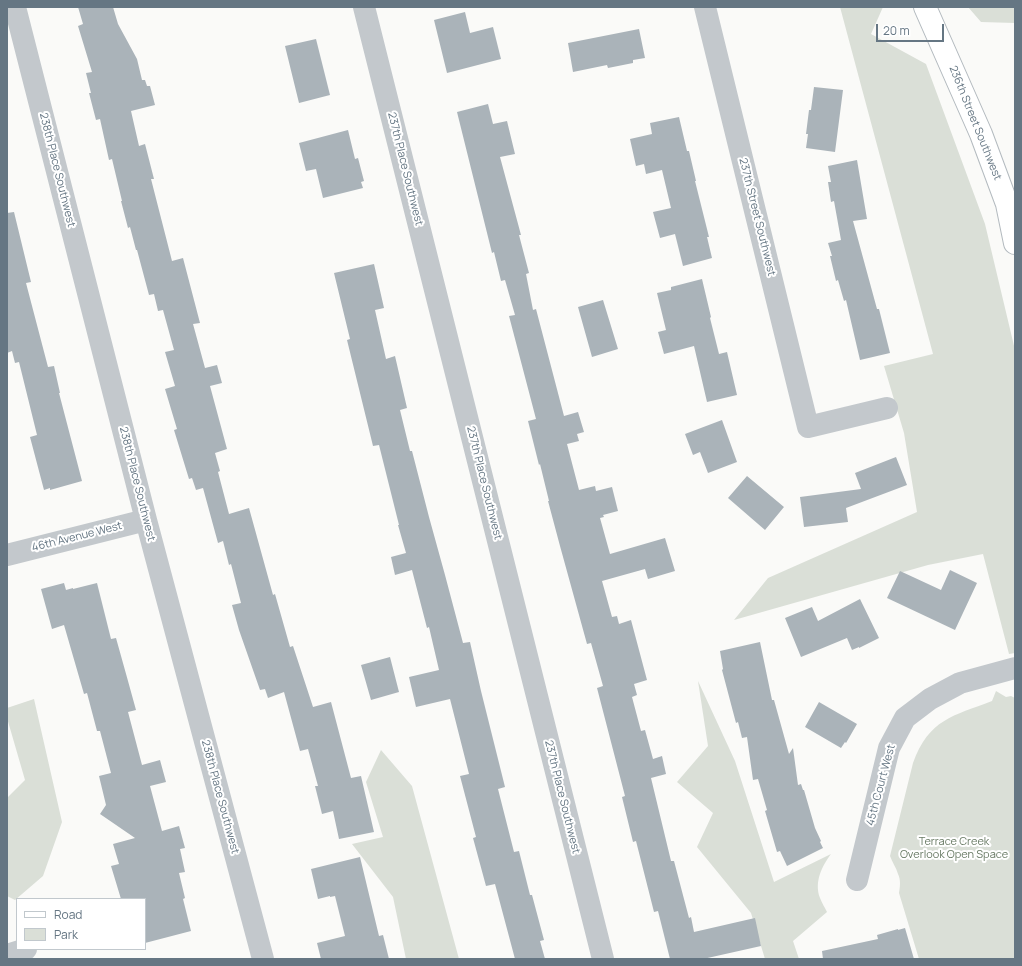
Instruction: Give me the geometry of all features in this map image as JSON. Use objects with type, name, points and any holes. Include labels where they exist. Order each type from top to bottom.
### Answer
[{"type":"main road","name":"236th Street Southwest","points":[[925,7],[981,134],[1007,204],[1015,242]]},
{"type":"street","name":"238th Place Southwest","points":[[15,7],[146,520],[263,959]]},
{"type":"street","name":"237th Place Southwest","points":[[364,7],[603,959]]},
{"type":"street","name":"237th Street Southwest","points":[[705,7],[808,427],[887,408]]},
{"type":"street","name":"46th Avenue West","points":[[7,555],[146,520]]},
{"type":"street","name":"45th Court West","points":[[857,880],[889,748],[905,718],[930,699],[960,683],[1015,668]]},
{"type":"street","points":[[7,955],[23,950]]},
{"type":"green space","points":[[840,7],[883,7],[871,34],[926,64],[985,224],[1015,350],[1015,653],[1009,654],[983,554],[928,565],[734,620],[768,578],[917,512],[904,433],[884,366],[933,354]]},
{"type":"green space","points":[[968,7],[1015,7],[1015,23],[981,22]]},
{"type":"green space","points":[[698,681],[735,761],[774,882],[831,854],[822,869],[818,880],[818,892],[827,912],[793,941],[799,959],[765,959],[751,913],[697,847],[713,813],[677,782],[708,746]]},
{"type":"green space","name":"Terrace Creek Overlook Open Space","points":[[996,691],[1006,697],[1011,696],[1015,698],[1015,959],[919,959],[899,893],[899,876],[890,856],[913,763],[919,748],[935,728],[954,716],[992,701]]},
{"type":"green space","points":[[34,699],[62,822],[43,876],[15,900],[7,896],[7,798],[25,780],[7,718],[7,708]]},
{"type":"green space","points":[[381,750],[412,786],[459,959],[406,959],[393,897],[352,844],[383,837],[366,782]]},
{"type":"building","points":[[78,7],[113,7],[118,24],[137,59],[142,80],[145,80],[147,86],[150,86],[155,105],[131,111],[139,146],[145,144],[154,179],[151,179],[172,261],[183,258],[200,323],[193,324],[205,368],[217,365],[222,383],[210,386],[227,449],[215,453],[220,471],[218,472],[229,514],[249,508],[273,595],[275,594],[290,647],[293,646],[313,707],[331,702],[351,778],[361,776],[374,832],[339,839],[333,811],[322,814],[315,786],[318,786],[308,749],[300,751],[284,692],[268,698],[265,689],[260,690],[232,605],[241,603],[231,564],[229,565],[223,541],[218,543],[203,488],[196,490],[192,478],[189,479],[174,430],[177,429],[165,389],[175,386],[165,352],[174,350],[163,310],[158,311],[154,294],[149,295],[130,227],[128,228],[112,159],[109,160],[100,119],[96,120],[89,93],[91,93],[86,73],[92,72],[78,26],[83,24]]},
{"type":"building","points":[[465,12],[470,33],[493,27],[501,59],[447,73],[434,20]]},
{"type":"building","points":[[639,29],[645,58],[633,60],[633,63],[608,68],[607,65],[573,72],[568,43]]},
{"type":"building","points":[[316,39],[330,95],[299,103],[285,46]]},
{"type":"building","points":[[814,87],[843,90],[835,152],[806,148],[809,110],[811,110]]},
{"type":"building","points":[[488,104],[493,124],[507,121],[515,154],[500,157],[521,235],[519,235],[529,273],[526,274],[533,310],[536,309],[564,416],[578,412],[584,432],[577,434],[579,441],[567,444],[579,490],[595,486],[596,491],[612,487],[618,511],[603,515],[604,517],[600,518],[610,554],[665,538],[675,571],[648,579],[645,569],[602,581],[612,617],[617,616],[619,624],[631,620],[647,680],[634,684],[637,695],[632,697],[641,731],[645,730],[653,759],[662,756],[666,774],[651,778],[671,861],[674,861],[689,918],[691,917],[694,932],[755,918],[761,946],[703,959],[670,959],[658,911],[654,912],[636,841],[633,842],[622,797],[625,796],[597,688],[603,686],[591,643],[587,644],[528,421],[536,419],[509,316],[515,315],[505,280],[501,281],[494,252],[492,253],[457,112]]},
{"type":"building","points":[[679,117],[687,151],[689,151],[709,237],[707,237],[712,258],[683,266],[675,234],[660,238],[653,212],[671,208],[662,170],[646,174],[644,164],[636,166],[630,139],[652,134],[650,123]]},
{"type":"building","points":[[348,130],[355,159],[358,158],[364,181],[361,182],[363,188],[323,198],[316,169],[306,171],[299,143]]},
{"type":"building","points":[[857,160],[867,219],[853,221],[877,309],[879,309],[890,353],[860,360],[846,300],[844,301],[838,280],[836,281],[830,256],[832,256],[828,243],[841,240],[834,201],[831,202],[828,182],[831,182],[828,166]]},
{"type":"building","points":[[14,212],[31,282],[26,283],[48,367],[54,366],[59,393],[82,481],[50,490],[50,488],[44,490],[30,437],[37,435],[19,362],[15,363],[12,351],[7,353],[7,213]]},
{"type":"building","points":[[374,264],[384,308],[375,310],[386,359],[395,356],[407,408],[400,410],[410,451],[412,451],[463,643],[470,642],[505,787],[498,789],[514,852],[519,851],[530,895],[532,895],[544,940],[540,941],[545,959],[515,959],[495,884],[486,886],[473,838],[476,837],[460,776],[469,774],[450,699],[416,707],[409,677],[439,670],[429,627],[427,628],[412,570],[395,575],[391,557],[406,553],[379,445],[373,446],[347,340],[350,339],[334,273]]},
{"type":"building","points":[[702,279],[719,354],[727,352],[737,395],[707,402],[694,346],[664,354],[658,332],[666,330],[657,293],[671,290],[671,287]]},
{"type":"building","points":[[603,300],[618,349],[592,357],[578,307]]},
{"type":"building","points":[[722,420],[737,462],[708,473],[700,452],[693,455],[685,434]]},
{"type":"building","points":[[896,457],[907,485],[846,508],[848,522],[804,527],[800,497],[861,489],[855,473]]},
{"type":"building","points":[[747,476],[784,507],[765,530],[728,498]]},
{"type":"building","points":[[950,570],[977,583],[955,630],[887,598],[900,571],[941,590]]},
{"type":"building","points":[[64,583],[66,590],[97,583],[111,639],[116,638],[136,710],[128,712],[142,765],[160,760],[166,782],[150,786],[162,831],[179,826],[185,848],[180,849],[185,872],[179,873],[185,898],[183,899],[191,931],[146,943],[146,898],[121,898],[111,866],[119,864],[113,844],[135,838],[100,814],[106,805],[99,776],[111,773],[100,731],[97,731],[87,693],[84,694],[64,625],[52,629],[41,589]]},
{"type":"building","points":[[860,599],[879,638],[852,650],[847,638],[801,657],[785,618],[812,607],[818,621]]},
{"type":"building","points":[[760,642],[772,700],[774,700],[789,754],[793,748],[798,785],[801,784],[804,790],[815,828],[823,848],[787,866],[780,851],[777,852],[765,811],[767,810],[758,779],[753,780],[747,737],[742,738],[738,722],[736,723],[722,670],[720,651]]},
{"type":"building","points":[[390,657],[399,692],[371,700],[361,665]]},
{"type":"building","points":[[819,702],[857,724],[846,743],[845,742],[841,748],[805,727]]},
{"type":"building","points":[[360,857],[379,936],[383,935],[389,959],[321,959],[317,943],[345,936],[335,896],[318,899],[311,869]]},
{"type":"building","points":[[905,928],[914,959],[823,959],[822,951],[878,939],[877,935]]}]
